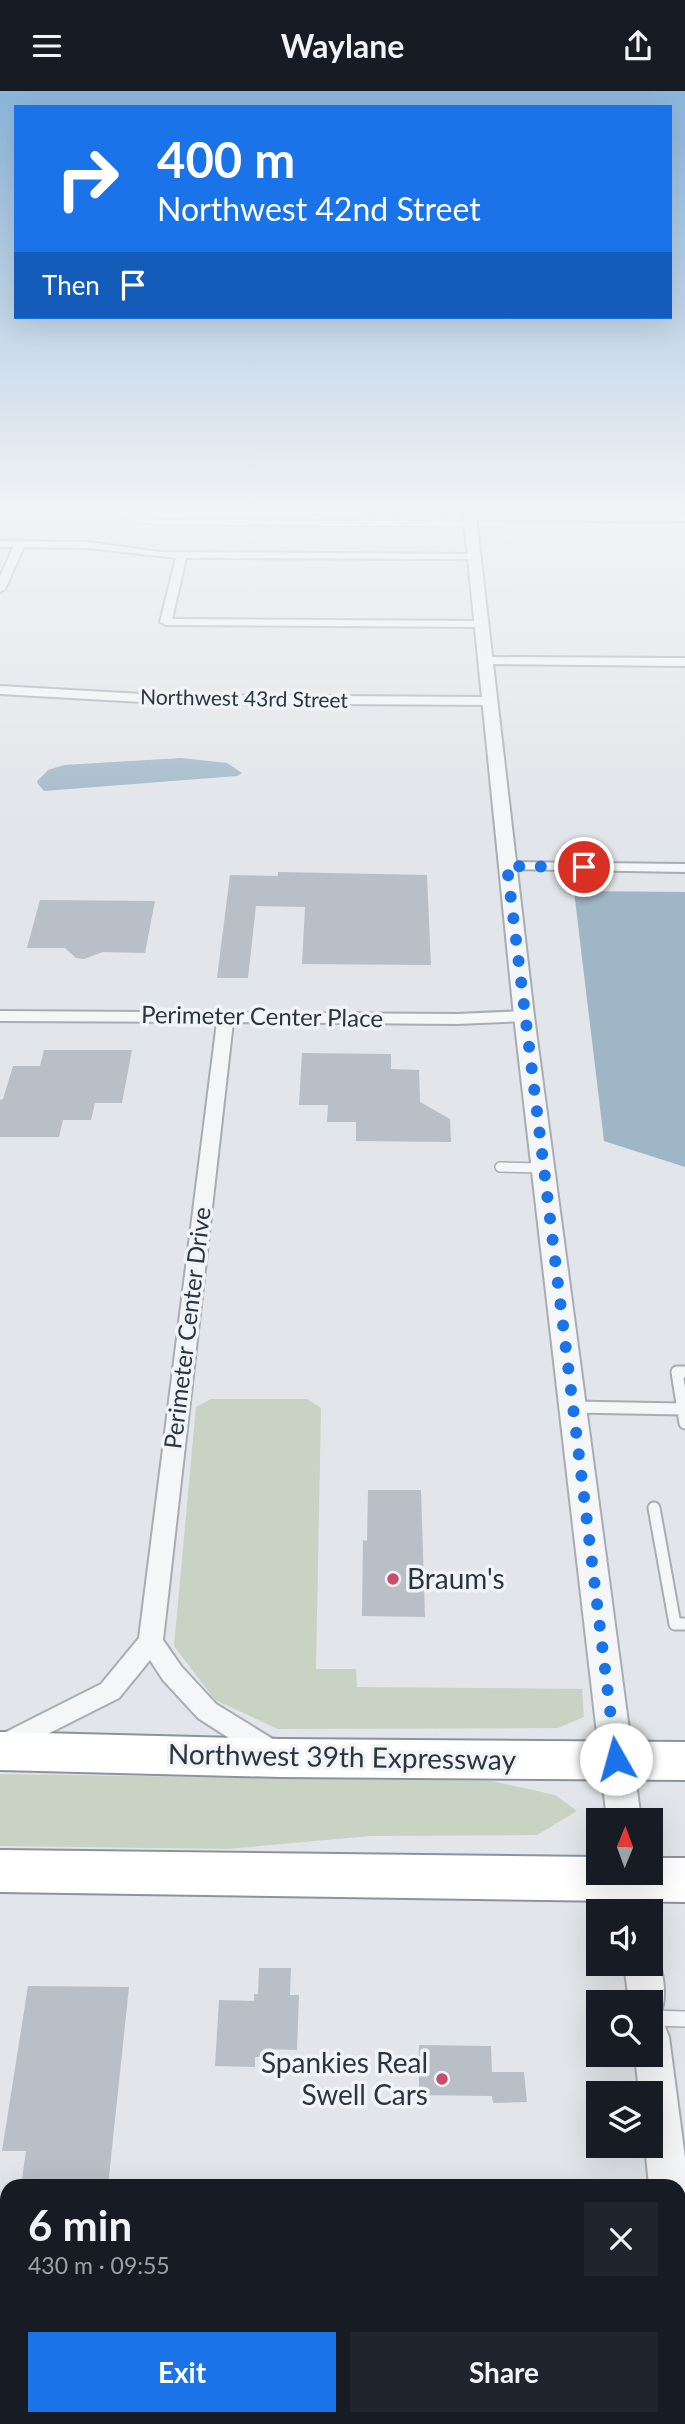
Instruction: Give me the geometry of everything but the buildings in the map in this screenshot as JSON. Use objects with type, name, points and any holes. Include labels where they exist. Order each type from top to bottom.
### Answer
[{"type":"highway","name":"Northwest 39th Expressway","points":[[0,1749],[281,1758],[685,1761]]},
{"type":"highway","points":[[0,1871],[633,1888],[685,1880]]},
{"type":"street","points":[[167,618],[166,622],[480,624]]},
{"type":"street","points":[[479,618],[524,1016],[622,1808]]},
{"type":"street","points":[[484,661],[685,662]]},
{"type":"street","name":"Northwest 43rd Street","points":[[0,690],[160,699],[488,701]]},
{"type":"street","points":[[507,866],[685,868]]},
{"type":"street","name":"Perimeter Center Place","points":[[0,1016],[457,1019],[524,1016]]},
{"type":"street","name":"Perimeter Center Drive","points":[[151,1641],[226,1016]]},
{"type":"street","points":[[0,1749],[110,1691],[151,1641],[172,1673],[206,1711],[281,1758]]},
{"type":"street","points":[[655,2067],[668,2179]]},
{"type":"lane","points":[[500,1167],[544,1168]]},
{"type":"lane","points":[[685,1372],[677,1372],[685,1423]]},
{"type":"lane","points":[[572,1406],[682,1409]]},
{"type":"lane","points":[[654,1509],[675,1624],[685,1625]]},
{"type":"lane","points":[[663,2018],[685,2019]]},
{"type":"green space","points":[[211,1399],[307,1399],[321,1408],[316,1669],[356,1669],[357,1687],[582,1689],[584,1717],[558,1728],[278,1729],[215,1700],[174,1646],[196,1407]]},
{"type":"green space","points":[[0,1774],[492,1781],[555,1795],[577,1811],[537,1835],[370,1836],[228,1849],[0,1846]]},
{"type":"water","points":[[181,758],[227,763],[242,773],[237,776],[44,791],[37,781],[48,770],[64,765]]},
{"type":"water","points":[[574,891],[685,892],[685,1167],[604,1141]]},
{"type":"place","name":"Braum's","points":[[393,1579]]},
{"type":"place","name":"Spankies Real Swell Cars","points":[[442,2079]]},
{"type":"route","points":[[584,867],[507,866],[616,1759]]}]
